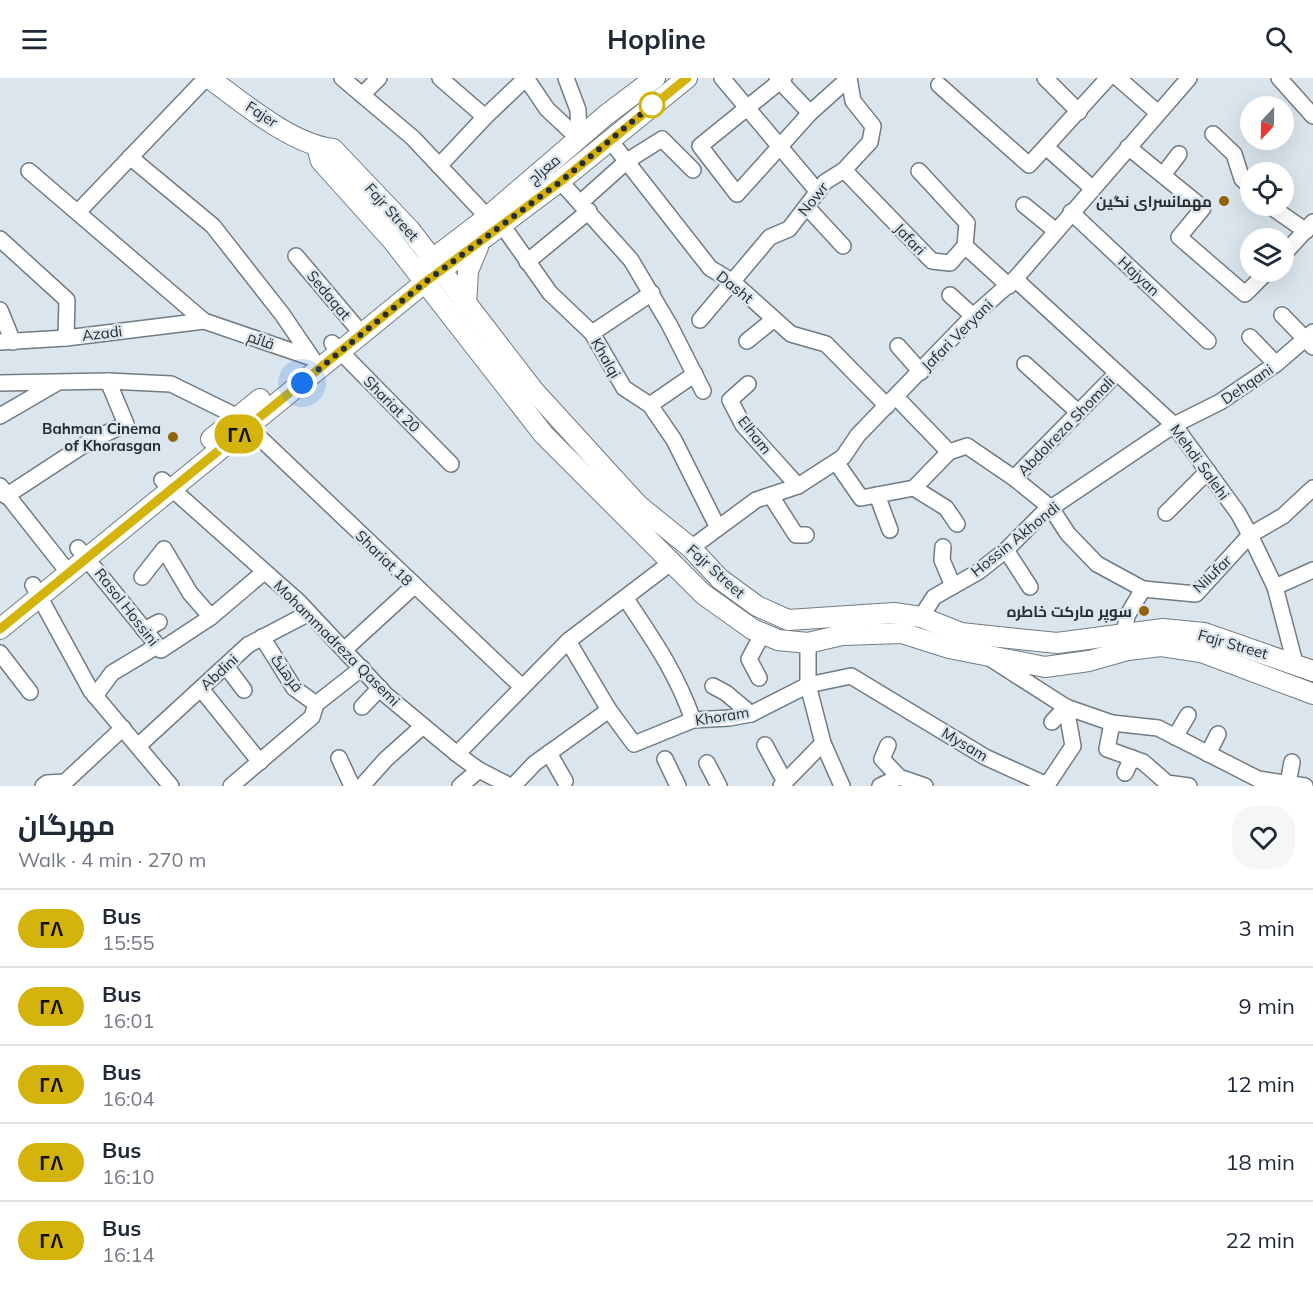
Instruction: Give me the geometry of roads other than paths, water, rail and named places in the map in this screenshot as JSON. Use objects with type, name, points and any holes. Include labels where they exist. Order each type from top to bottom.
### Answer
[{"type":"main road","name":"Fajer","points":[[207,78],[258,114],[316,147]]},
{"type":"main road","name":"معراج","points":[[437,264],[460,236],[485,219],[655,78]]},
{"type":"main road","points":[[0,629],[37,590],[242,422],[358,329],[421,286],[437,264],[480,243],[560,182],[609,139],[687,78]]},
{"type":"main road","name":"Fajr Street","points":[[316,147],[333,149],[410,230],[534,391],[638,505],[691,549],[720,579],[757,606],[788,620],[894,613],[921,616],[961,633],[1057,643],[1163,629],[1202,643],[1295,663],[1313,671]]},
{"type":"main road","points":[[316,147],[321,161],[360,202],[421,286],[544,435],[673,561],[703,594],[763,633],[778,640],[808,643],[842,635],[902,633],[986,656],[1045,667],[1150,647],[1202,643],[1313,694]]},
{"type":"main road","points":[[410,230],[442,236],[460,236]]},
{"type":"main road","points":[[466,305],[468,271],[480,243]]},
{"type":"main road","points":[[673,561],[691,549]]},
{"type":"main road","points":[[0,612],[37,590]]},
{"type":"street","points":[[78,212],[207,78]]},
{"type":"street","points":[[342,78],[413,138],[479,208]]},
{"type":"street","points":[[362,95],[379,78]]},
{"type":"street","points":[[440,78],[485,117]]},
{"type":"street","points":[[439,166],[526,78],[547,109],[579,139]]},
{"type":"street","points":[[566,78],[578,110],[579,139]]},
{"type":"street","points":[[722,78],[818,192]]},
{"type":"street","points":[[810,113],[781,79],[700,146],[737,194],[781,148],[810,113],[849,78]]},
{"type":"street","name":"Nowr","points":[[700,320],[770,237],[789,229],[825,182],[844,170],[870,142],[873,126],[853,101],[849,78]]},
{"type":"street","points":[[1045,78],[1079,112]]},
{"type":"street","points":[[939,85],[1029,165],[1108,78]]},
{"type":"street","points":[[1118,78],[1158,113]]},
{"type":"street","name":"Jafari Veryani","points":[[691,549],[756,500],[798,486],[836,462],[973,316],[1012,282],[1189,78]]},
{"type":"street","points":[[1279,78],[1312,114]]},
{"type":"street","points":[[1213,134],[1234,154],[1240,173]]},
{"type":"street","points":[[527,262],[585,207],[627,161],[662,138],[693,171]]},
{"type":"street","name":"Dasht","points":[[609,139],[694,251],[710,268],[733,282],[791,334],[825,344],[949,452]]},
{"type":"street","points":[[1046,147],[1092,188]]},
{"type":"street","points":[[1128,147],[1203,208],[1179,237],[1245,294],[1257,282]]},
{"type":"street","points":[[1162,175],[1179,154]]},
{"type":"street","name":"قائم","points":[[130,157],[213,226],[282,314],[316,363]]},
{"type":"street","name":"Jafari","points":[[844,170],[932,261],[950,263],[965,246]]},
{"type":"street","name":"قائم","points":[[29,171],[204,321],[316,363]]},
{"type":"street","points":[[919,171],[967,223],[965,246],[1012,282]]},
{"type":"street","points":[[560,182],[585,207],[630,260],[652,293],[703,391]]},
{"type":"street","points":[[1024,205],[1056,231]]},
{"type":"street","points":[[807,207],[843,246]]},
{"type":"street","name":"Hajyan","points":[[1071,212],[1208,341]]},
{"type":"street","points":[[1289,216],[1309,227],[1294,243]]},
{"type":"street","name":"Khalqi","points":[[502,225],[550,293],[592,333],[624,388],[650,405],[674,440],[718,528]]},
{"type":"street","points":[[0,239],[67,300],[66,338]]},
{"type":"street","name":"Sedaqat","points":[[296,256],[358,329]]},
{"type":"street","name":"Mehdi Salehi","points":[[1012,282],[1174,425],[1208,471],[1250,535],[1275,587],[1295,663]]},
{"type":"street","points":[[592,333],[652,293]]},
{"type":"street","points":[[950,295],[973,316]]},
{"type":"street","points":[[0,310],[7,342]]},
{"type":"street","points":[[1282,315],[1311,339]]},
{"type":"street","points":[[747,341],[773,320]]},
{"type":"street","name":"Azadi","points":[[7,342],[66,338],[204,321]]},
{"type":"street","points":[[1250,337],[1276,364]]},
{"type":"street","name":"Dehqani","points":[[1174,425],[1220,402],[1311,339]]},
{"type":"street","points":[[898,346],[921,372]]},
{"type":"street","name":"Shariat 20","points":[[336,347],[452,464]]},
{"type":"street","points":[[1025,364],[1078,412]]},
{"type":"street","name":"Abdolreza Shomali","points":[[1014,478],[1050,444],[1117,373]]},
{"type":"street","points":[[650,405],[695,374]]},
{"type":"street","points":[[64,568],[3,491],[90,441],[126,424],[108,381]]},
{"type":"street","name":"Shariat 18","points":[[0,383],[108,381],[171,384],[242,422],[522,687]]},
{"type":"street","points":[[0,416],[57,383]]},
{"type":"street","name":"Elham","points":[[748,384],[730,400],[743,425],[798,486]]},
{"type":"street","name":"Hossin Akhondi","points":[[921,616],[934,597],[1006,550],[1050,508],[1174,425]]},
{"type":"street","points":[[836,462],[861,498],[914,488],[949,452],[967,446],[1014,478],[1050,508],[1068,534],[1097,564],[1143,590],[1127,616],[1124,634]]},
{"type":"street","points":[[1166,513],[1208,471]]},
{"type":"street","name":"Mohammadreza Qasemi","points":[[167,484],[309,613],[380,688],[423,726],[479,770],[511,786]]},
{"type":"street","points":[[914,488],[946,508],[957,524]]},
{"type":"street","points":[[1250,535],[1283,516],[1313,488]]},
{"type":"street","points":[[877,495],[890,530]]},
{"type":"street","points":[[771,496],[796,535],[806,535]]},
{"type":"street","name":"Nilufar","points":[[1143,590],[1196,594],[1250,535]]},
{"type":"street","points":[[943,547],[942,560],[953,586]]},
{"type":"street","points":[[142,577],[164,549],[190,593],[211,617]]},
{"type":"street","points":[[1006,550],[1030,587]]},
{"type":"street","name":"Rasol Hossini","points":[[83,552],[161,651],[211,617],[264,572]]},
{"type":"street","points":[[457,754],[568,641],[673,561]]},
{"type":"street","points":[[1275,587],[1313,570]]},
{"type":"street","points":[[344,650],[414,586]]},
{"type":"street","points":[[37,590],[95,696],[171,786]]},
{"type":"street","points":[[626,599],[669,663],[679,682],[693,720]]},
{"type":"street","name":"Abdini","points":[[138,746],[248,645],[309,613]]},
{"type":"street","points":[[144,630],[159,622]]},
{"type":"street","points":[[759,678],[749,658],[763,633]]},
{"type":"street","name":"فرهنگ","points":[[262,637],[294,687],[316,704]]},
{"type":"street","points":[[511,786],[549,753],[609,710],[568,641]]},
{"type":"street","points":[[808,643],[808,686],[823,743],[842,786]]},
{"type":"street","points":[[95,696],[112,673],[157,646]]},
{"type":"street","points":[[0,653],[30,692]]},
{"type":"street","points":[[986,656],[1066,707],[1112,723],[1158,728],[1258,779],[1305,786]]},
{"type":"street","points":[[226,666],[244,690]]},
{"type":"street","points":[[231,786],[312,717],[316,704],[362,668]]},
{"type":"street","name":"Mysam","points":[[808,686],[851,676],[985,757],[1047,785],[1073,746],[1066,707]]},
{"type":"street","points":[[713,686],[726,693],[751,714]]},
{"type":"street","name":"Khoram","points":[[609,710],[634,744],[693,720],[751,714],[808,686]]},
{"type":"street","points":[[362,707],[380,688]]},
{"type":"street","points":[[201,689],[260,762]]},
{"type":"street","points":[[1052,722],[1066,707]]},
{"type":"street","points":[[1175,737],[1188,715]]},
{"type":"street","points":[[1112,723],[1107,749],[1132,758],[1156,771],[1167,783],[1189,786]]},
{"type":"street","points":[[363,786],[386,759],[423,726]]},
{"type":"street","points":[[43,786],[47,783],[67,784],[123,728]]},
{"type":"street","points":[[1208,754],[1218,734]]},
{"type":"street","points":[[765,745],[783,784],[823,743]]},
{"type":"street","points":[[888,745],[882,759],[899,777],[925,786]]},
{"type":"street","points":[[549,753],[566,781]]},
{"type":"street","points":[[339,758],[352,786]]},
{"type":"street","points":[[1125,773],[1132,758]]},
{"type":"street","points":[[665,759],[678,786]]},
{"type":"street","points":[[1288,783],[1292,762]]},
{"type":"street","points":[[707,763],[719,786]]},
{"type":"street","points":[[460,786],[479,770]]},
{"type":"street","points":[[880,786],[899,777]]},
{"type":"place","name":"مهمانسرای نگین","points":[[1224,201]]},
{"type":"place","name":"Bahman Cinema of Khorasgan","points":[[173,437]]},
{"type":"place","name":"سوپر مارکت خاطره","points":[[1144,611]]}]
